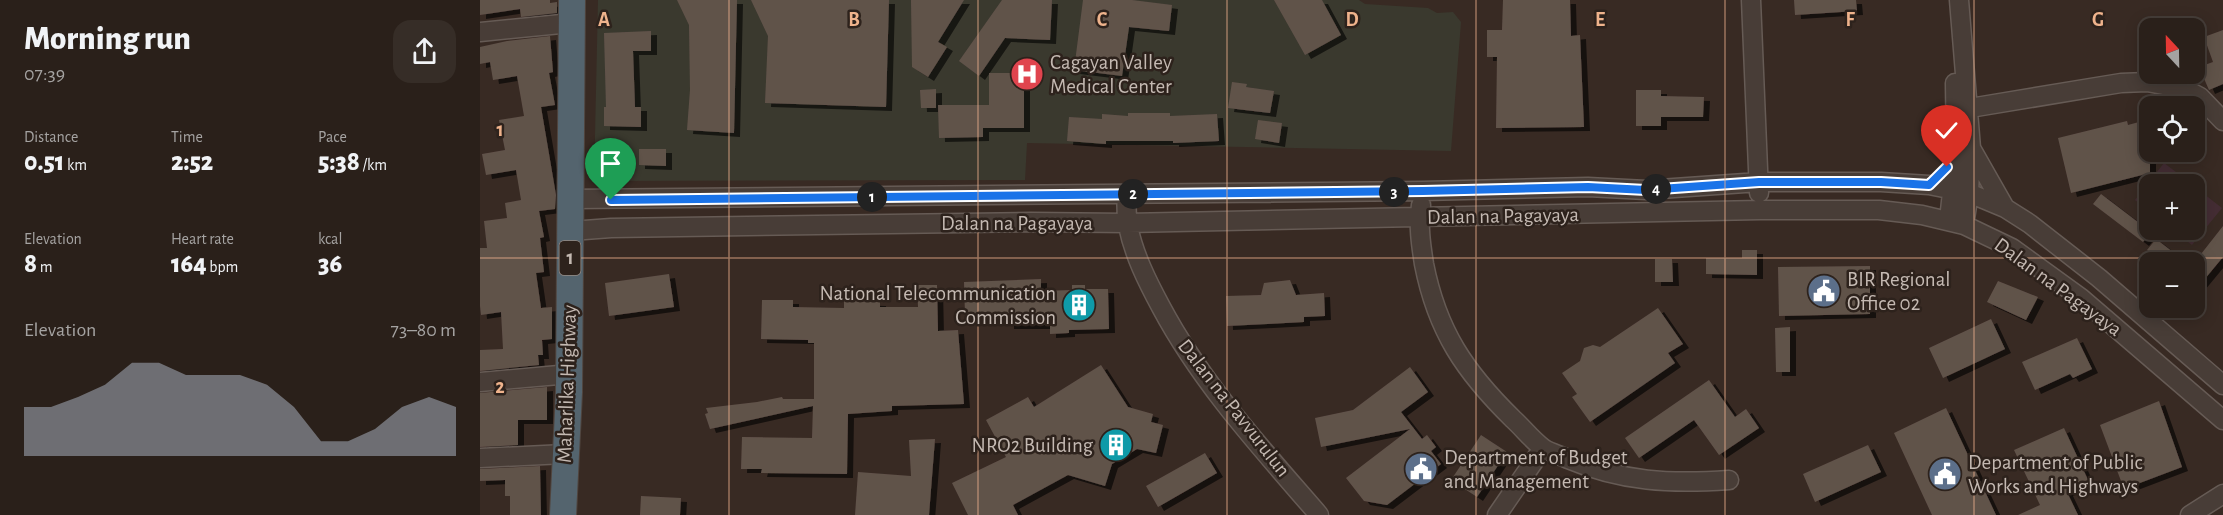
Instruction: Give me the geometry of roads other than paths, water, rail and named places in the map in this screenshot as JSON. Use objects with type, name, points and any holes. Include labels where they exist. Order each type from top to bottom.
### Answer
[{"type":"highway","name":"Maharlika Highway","points":[[563,515],[570,374],[572,11]]},
{"type":"street","points":[[1751,0],[1760,210]]},
{"type":"street","points":[[1948,0],[1957,109],[1964,152],[2005,208]]},
{"type":"street","points":[[1957,222],[1970,108],[1959,0]]},
{"type":"street","points":[[480,32],[572,11]]},
{"type":"street","points":[[1970,108],[2147,82],[2185,89],[2200,97],[2223,121]]},
{"type":"street","points":[[1929,185],[1964,152]]},
{"type":"street","name":"Dalan na Pagayaya","points":[[571,200],[1423,191],[1588,187],[1646,190],[1759,182],[1881,182],[1929,185],[1961,191],[2005,208],[2030,224],[2099,278],[2223,385]]},
{"type":"street","points":[[1423,191],[1419,217],[1422,253],[1430,293],[1443,330],[1464,364],[1498,404],[1543,448],[1614,476],[1693,483],[1729,480]]},
{"type":"street","name":"Dalan na Pavvurulun","points":[[1126,194],[1127,224],[1144,275],[1196,366],[1240,423],[1319,515]]},
{"type":"street","name":"Dalan na Pagayaya","points":[[571,231],[611,228],[1031,222],[1127,224],[1760,210],[1879,210],[1957,222],[2012,248],[2081,298],[2223,420]]},
{"type":"street","points":[[480,382],[570,374]]},
{"type":"street","points":[[1497,515],[1543,448]]},
{"type":"street","points":[[480,458],[565,454]]},
{"type":"street","points":[[2190,515],[2223,494]]},
{"type":"place","name":"Cagayan Valley Medical Center","points":[[1027,74]]},
{"type":"place","name":"BIR Regional Office 02","points":[[1824,291]]},
{"type":"place","name":"National Telecommunication Commission","points":[[1079,305]]},
{"type":"place","name":"NRO2 Building","points":[[1116,445]]},
{"type":"place","name":"Department of Budget and Management","points":[[1421,469]]},
{"type":"place","name":"Department of Public Works and Highways","points":[[1945,474]]}]
